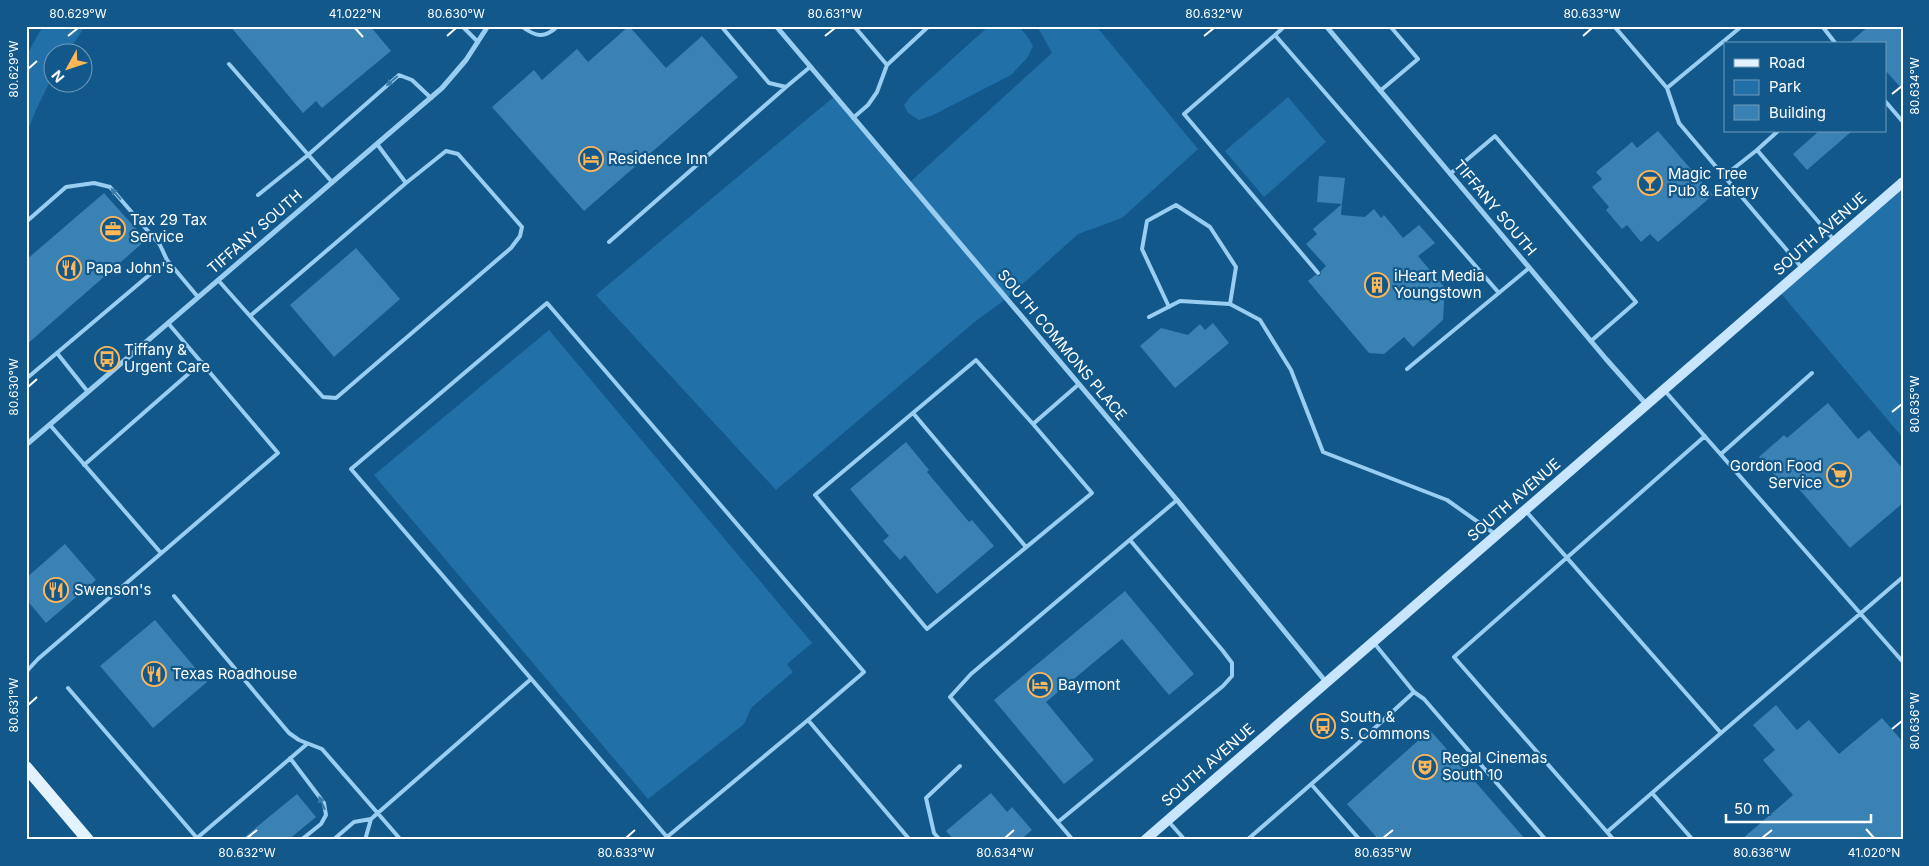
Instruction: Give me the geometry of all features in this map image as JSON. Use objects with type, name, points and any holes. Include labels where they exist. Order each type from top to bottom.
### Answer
[{"type":"main road","name":"SOUTH AVENUE","points":[[1145,840],[1903,182]]},
{"type":"main road","points":[[27,770],[88,840]]},
{"type":"street","name":"TIFFANY SOUTH","points":[[26,445],[431,98],[452,78],[488,26]]},
{"type":"street","name":"SOUTH COMMONS PLACE","points":[[776,26],[1177,500],[1326,682]]},
{"type":"street","name":"TIFFANY SOUTH","points":[[1326,26],[1646,404]]},
{"type":"lane","points":[[462,26],[478,42]]},
{"type":"lane","points":[[521,26],[538,36],[549,34],[558,26]]},
{"type":"lane","points":[[721,26],[769,83],[786,87]]},
{"type":"lane","points":[[854,26],[887,65]]},
{"type":"lane","points":[[854,118],[868,105],[877,92],[887,65],[929,26]]},
{"type":"lane","points":[[1285,26],[1184,114],[1318,273]]},
{"type":"lane","points":[[1380,91],[1418,59],[1390,26]]},
{"type":"lane","points":[[1614,26],[1667,88],[1679,123],[1803,269]]},
{"type":"lane","points":[[1667,88],[1742,26]]},
{"type":"lane","points":[[1822,26],[1834,42]]},
{"type":"lane","points":[[1275,35],[1499,293]]},
{"type":"lane","points":[[229,64],[332,182]]},
{"type":"lane","points":[[609,242],[810,67]]},
{"type":"lane","points":[[258,195],[308,155],[399,75],[412,80],[431,98]]},
{"type":"lane","points":[[1886,102],[1903,122]]},
{"type":"lane","points":[[1724,176],[1777,132]]},
{"type":"lane","points":[[1450,174],[1495,136],[1611,272],[1636,302],[1591,341]]},
{"type":"lane","points":[[377,144],[406,183]]},
{"type":"lane","points":[[1756,150],[1835,241]]},
{"type":"lane","points":[[218,280],[250,316],[323,397],[336,398],[511,248],[520,236],[522,227],[458,154],[446,151],[250,316]]},
{"type":"lane","points":[[26,222],[66,187],[94,183],[110,188],[160,245],[167,260],[198,297]]},
{"type":"lane","points":[[1169,307],[1142,249],[1147,221],[1176,205],[1210,227],[1236,267],[1230,304]]},
{"type":"lane","points":[[26,379],[167,260]]},
{"type":"lane","points":[[1407,369],[1529,268]]},
{"type":"lane","points":[[1149,317],[1180,301],[1230,304],[1260,320],[1291,370],[1324,452],[1447,500],[1497,535]]},
{"type":"lane","points":[[547,303],[864,672],[808,720],[666,838],[351,469],[547,303]]},
{"type":"lane","points":[[26,672],[38,659],[278,453],[168,323]]},
{"type":"lane","points":[[56,353],[88,392]]},
{"type":"lane","points":[[976,360],[1033,424],[1092,493],[927,629],[815,495],[976,360]]},
{"type":"lane","points":[[84,465],[202,362]]},
{"type":"lane","points":[[1721,454],[1812,373]]},
{"type":"lane","points":[[1033,424],[1079,384]]},
{"type":"lane","points":[[1664,389],[1903,662]]},
{"type":"lane","points":[[913,413],[1026,547]]},
{"type":"lane","points":[[50,425],[161,553]]},
{"type":"lane","points":[[1614,840],[1454,657],[1705,436]]},
{"type":"lane","points":[[1073,840],[950,698],[972,674],[1177,500]]},
{"type":"lane","points":[[1525,510],[1721,733]]},
{"type":"lane","points":[[1058,822],[1223,686],[1232,676],[1232,663],[1224,651],[1130,540]]},
{"type":"lane","points":[[1607,832],[1860,612],[1903,577]]},
{"type":"lane","points":[[174,596],[289,733],[307,744],[322,749],[401,840]]},
{"type":"lane","points":[[1373,642],[1414,692],[1424,699],[1546,840]]},
{"type":"lane","points":[[333,840],[354,822],[371,819],[532,679]]},
{"type":"lane","points":[[68,688],[196,839],[307,744]]},
{"type":"lane","points":[[1247,840],[1414,692]]},
{"type":"lane","points":[[808,720],[910,840]]},
{"type":"lane","points":[[290,758],[324,803],[326,815],[321,824],[301,840]]},
{"type":"lane","points":[[940,840],[934,833],[926,798],[960,766]]},
{"type":"lane","points":[[1311,784],[1360,840]]},
{"type":"lane","points":[[1652,793],[1693,840]]},
{"type":"lane","points":[[365,840],[371,819]]},
{"type":"lane","points":[[1168,820],[1185,840]]},
{"type":"green space","points":[[1011,25],[1020,28],[1033,46],[1027,58],[1011,75],[933,115],[919,120],[908,113],[904,105],[911,96],[989,26]]},
{"type":"green space","points":[[43,26],[85,26],[75,42],[42,42],[42,92],[45,92],[26,135],[26,56]]},
{"type":"green space","points":[[1037,26],[1096,26],[1198,149],[1122,218],[1078,234],[1006,299],[977,320],[776,490],[596,295],[835,96],[909,183],[1052,53]]},
{"type":"green space","points":[[1288,97],[1326,142],[1264,197],[1225,151]]},
{"type":"green space","points":[[1903,182],[1903,438],[1778,290]]},
{"type":"green space","points":[[549,330],[812,643],[787,664],[793,672],[751,708],[744,724],[648,799],[374,475]]},
{"type":"building","points":[[230,26],[370,26],[391,51],[322,108],[316,101],[303,113]]},
{"type":"building","name":"Residence Inn","points":[[629,26],[666,68],[702,36],[738,77],[584,211],[492,107],[534,70],[542,80],[577,49],[588,62]]},
{"type":"building","points":[[1869,26],[1903,26],[1903,90],[1886,71],[1886,42],[1850,42]]},
{"type":"building","name":"Magic Tree Pub & Eatery","points":[[1658,131],[1713,195],[1658,242],[1650,234],[1641,242],[1627,225],[1622,229],[1606,210],[1609,207],[1592,187],[1602,179],[1596,172],[1632,142],[1637,148]]},
{"type":"building","points":[[1818,132],[1851,132],[1807,170],[1793,154]]},
{"type":"building","points":[[1319,176],[1345,178],[1342,204],[1317,202]]},
{"type":"building","points":[[104,193],[146,240],[26,345],[26,260]]},
{"type":"building","name":"iHeart Media Youngstown","points":[[1342,204],[1341,215],[1365,217],[1374,209],[1381,218],[1384,215],[1403,238],[1419,225],[1435,243],[1418,256],[1445,288],[1443,320],[1413,347],[1404,337],[1384,354],[1369,353],[1308,281],[1315,275],[1320,276],[1321,271],[1326,266],[1306,244],[1317,234],[1313,229]]},
{"type":"building","points":[[356,248],[400,299],[334,357],[290,305]]},
{"type":"building","points":[[1213,323],[1229,343],[1175,388],[1140,346],[1161,328],[1188,335],[1200,324],[1205,330]]},
{"type":"building","name":"Gordon Food Service","points":[[1828,403],[1858,439],[1869,430],[1903,469],[1903,503],[1850,548],[1792,481],[1785,487],[1759,457],[1784,435],[1787,438]]},
{"type":"building","points":[[906,442],[929,470],[927,472],[969,522],[972,520],[994,546],[937,594],[905,555],[900,560],[883,541],[889,536],[850,489]]},
{"type":"building","name":"Swenson's","points":[[65,544],[96,580],[46,623],[26,599],[26,578]]},
{"type":"building","name":"Baymont","points":[[1125,591],[1194,674],[1169,695],[1122,639],[1046,702],[1094,760],[1064,784],[994,700]]},
{"type":"building","name":"Texas Roadhouse","points":[[155,620],[207,682],[153,728],[100,666]]},
{"type":"building","points":[[1776,705],[1797,730],[1809,720],[1839,754],[1882,718],[1903,742],[1903,840],[1741,840],[1793,795],[1763,760],[1775,750],[1753,725]]},
{"type":"building","name":"Regal Cinemas South 10","points":[[1430,730],[1526,840],[1379,840],[1347,804]]},
{"type":"building","points":[[991,793],[1007,812],[1012,807],[1032,830],[1020,840],[954,840],[946,831]]},
{"type":"building","points":[[297,794],[316,817],[288,840],[241,840]]},
{"type":"place","name":"Residence Inn","points":[[591,159]]},
{"type":"place","name":"Magic Tree Pub & Eatery","points":[[1650,183]]},
{"type":"place","name":"Tax 29 Tax Service","points":[[113,229]]},
{"type":"place","name":"Papa John's","points":[[69,268]]},
{"type":"place","name":"iHeart Media Youngstown","points":[[1377,285]]},
{"type":"place","name":"Tiffany & Urgent Care","points":[[107,359]]},
{"type":"place","name":"Gordon Food Service","points":[[1839,475]]},
{"type":"place","name":"Swenson's","points":[[56,590]]},
{"type":"place","name":"Texas Roadhouse","points":[[154,674]]},
{"type":"place","name":"Baymont","points":[[1040,685]]},
{"type":"place","name":"South & S. Commons","points":[[1323,726]]},
{"type":"place","name":"Regal Cinemas South 10","points":[[1425,767]]}]
